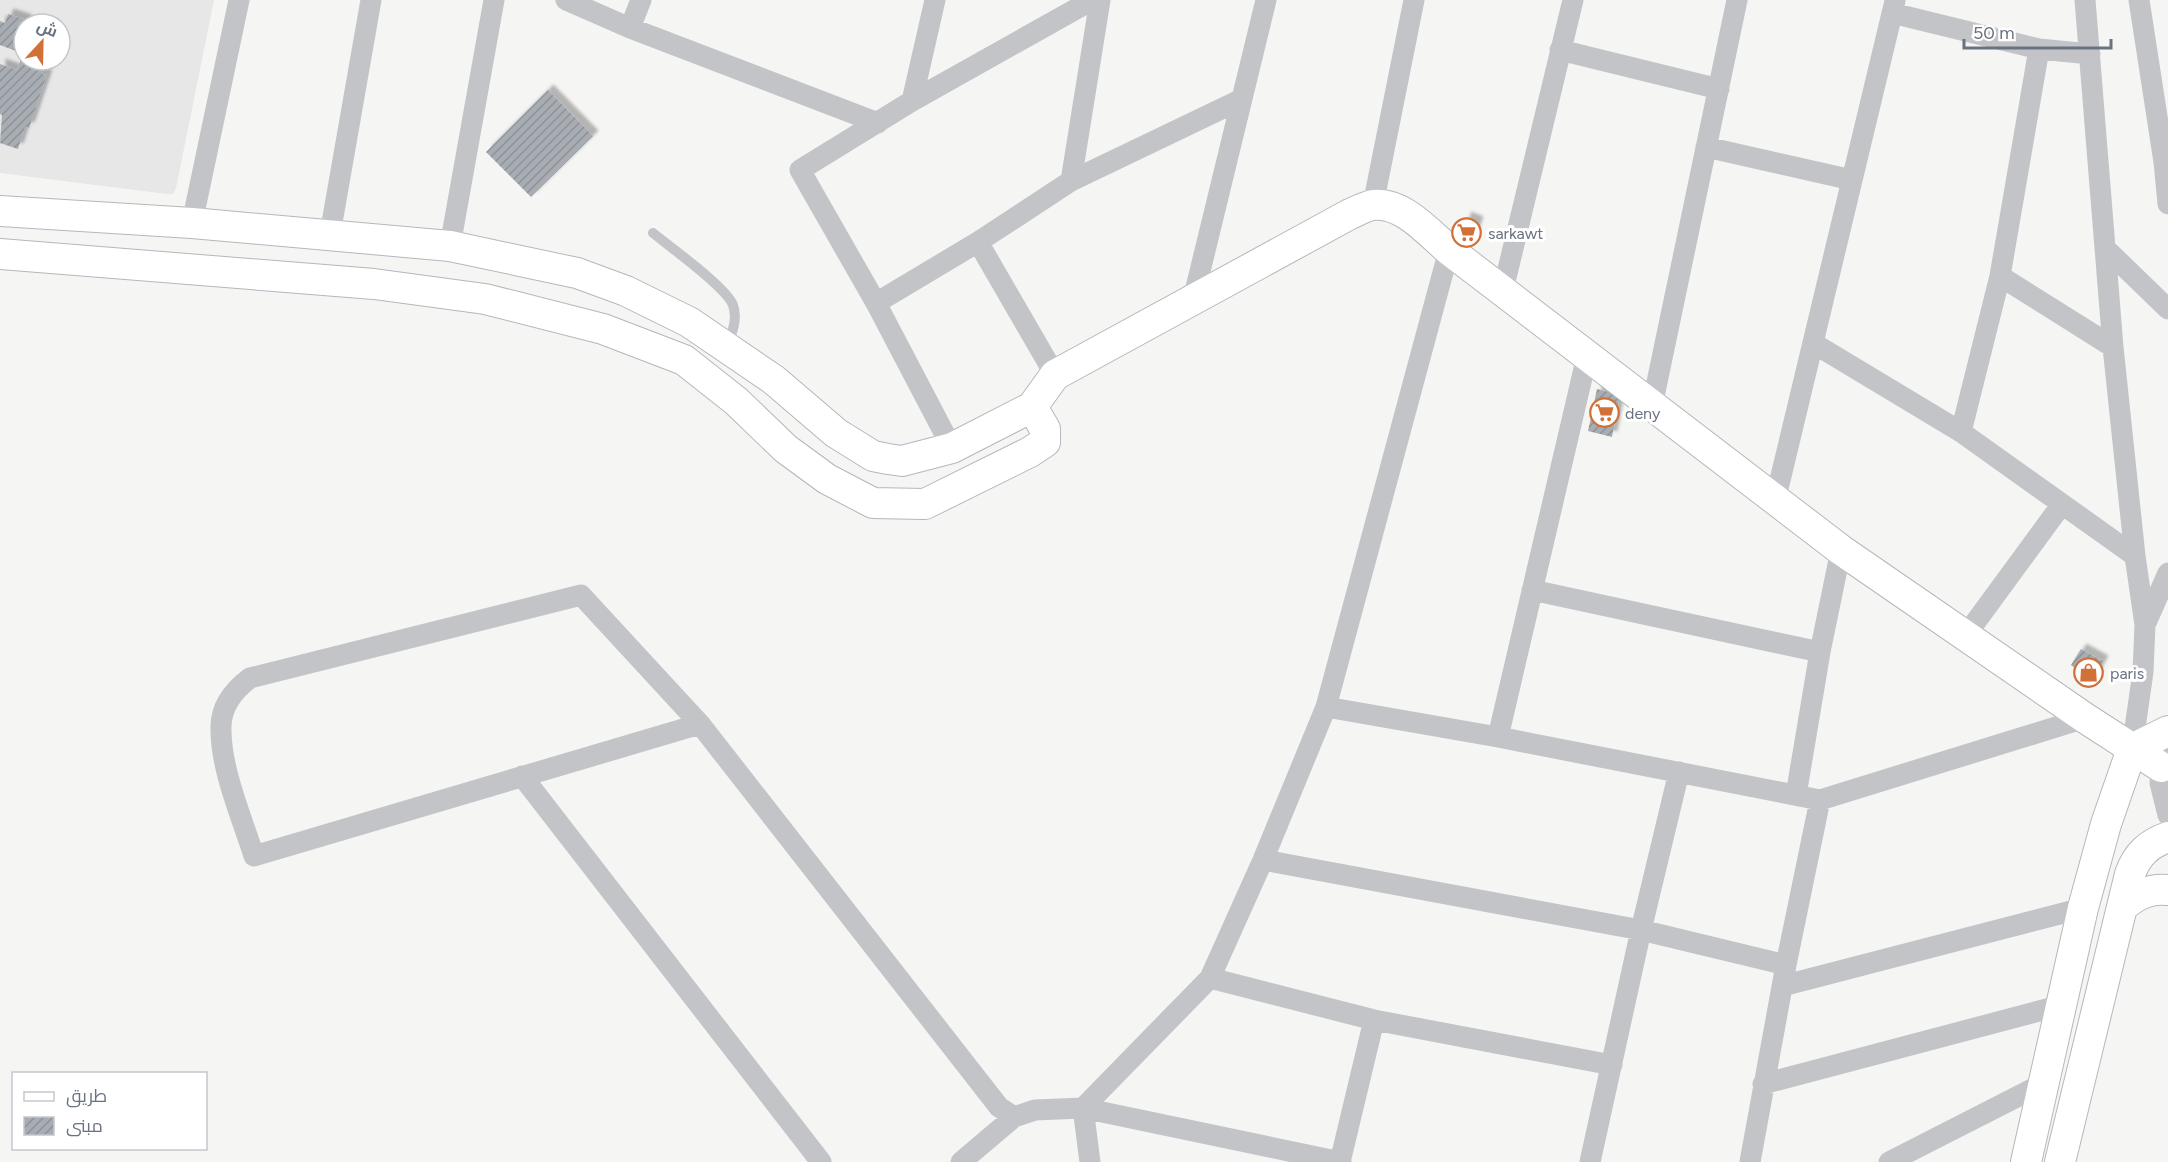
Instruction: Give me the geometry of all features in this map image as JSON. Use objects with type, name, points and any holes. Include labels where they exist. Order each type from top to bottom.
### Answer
[{"type":"street","points":[[192,223],[239,0]]},
{"type":"street","points":[[330,234],[371,0]]},
{"type":"street","points":[[450,246],[494,0]]},
{"type":"street","points":[[566,0],[630,28],[878,123]]},
{"type":"street","points":[[630,28],[641,0]]},
{"type":"street","points":[[912,101],[934,0]]},
{"type":"street","points":[[952,448],[876,303],[800,170],[912,101],[1092,0]]},
{"type":"street","points":[[1071,181],[1100,0]]},
{"type":"street","points":[[1193,300],[1266,0]]},
{"type":"street","points":[[1373,205],[1414,0]]},
{"type":"street","points":[[1503,290],[1573,0]]},
{"type":"street","points":[[1652,406],[1737,0]]},
{"type":"street","points":[[2026,1162],[2083,908],[2106,824],[2132,749],[2143,672],[2145,626],[2135,556],[2114,347],[2085,0]]},
{"type":"street","points":[[2139,0],[2164,162],[2168,204]]},
{"type":"street","points":[[1775,501],[1894,7],[2039,49],[2090,54]]},
{"type":"street","points":[[1961,432],[2000,276],[2039,49]]},
{"type":"street","points":[[1560,50],[1719,89]]},
{"type":"street","points":[[876,303],[978,242],[1071,181],[1242,99]]},
{"type":"street","points":[[1706,147],[1852,180]]},
{"type":"street","points":[[0,211],[192,223],[450,246],[576,273],[626,291],[690,322],[774,380],[836,433],[873,456],[902,461],[952,448],[1032,407],[1055,375],[1350,214],[1373,205],[1393,207],[1416,222],[1449,250],[1841,550],[2161,767]]},
{"type":"street","points":[[33,256],[39,213]]},
{"type":"street","points":[[978,242],[1055,375]]},
{"type":"street","points":[[1083,1108],[1210,978],[1263,860],[1326,707],[1449,250]]},
{"type":"street","points":[[2107,250],[2168,309]]},
{"type":"street","points":[[0,254],[374,284],[485,299],[603,329],[684,360],[736,401],[786,449],[827,479],[873,503],[925,504],[1030,452],[1045,442],[1045,429],[1032,407]]},
{"type":"street","points":[[2000,276],[2114,347]]},
{"type":"street","points":[[1813,343],[1961,432],[2135,556]]},
{"type":"street","points":[[708,378],[727,347]]},
{"type":"street","points":[[1498,737],[1587,356]]},
{"type":"street","points":[[1966,635],[2062,504]]},
{"type":"street","points":[[1796,795],[1820,652],[1841,550]]},
{"type":"street","points":[[2145,626],[2168,573]]},
{"type":"street","points":[[1532,590],[1820,652]]},
{"type":"street","points":[[700,724],[255,856],[229,777],[221,726],[231,695],[250,678],[581,595],[700,724],[999,1107],[1014,1118]]},
{"type":"street","points":[[1326,707],[1498,737],[1820,800],[2085,717]]},
{"type":"street","points":[[2132,749],[2168,733]]},
{"type":"street","points":[[2168,733],[2161,756],[2160,783],[2168,815]]},
{"type":"street","points":[[1590,1162],[1678,772]]},
{"type":"street","points":[[522,776],[821,1162]]},
{"type":"street","points":[[1750,1162],[1763,1084],[1820,800]]},
{"type":"street","points":[[2068,1160],[2130,874],[2140,854],[2148,846],[2168,837]]},
{"type":"street","points":[[1263,860],[1641,930],[1784,976],[2083,908]]},
{"type":"street","points":[[2122,907],[2143,893],[2168,890]]},
{"type":"street","points":[[1210,978],[1374,1020],[1612,1065]]},
{"type":"street","points":[[1763,1084],[2062,1005]]},
{"type":"street","points":[[961,1162],[1014,1118],[1035,1110],[1083,1108],[1340,1162],[1374,1020]]},
{"type":"street","points":[[1889,1162],[2044,1083]]},
{"type":"street","points":[[1083,1108],[1090,1162]]},
{"type":"lane","points":[[653,233],[723,291],[733,306],[735,323],[727,347]]},
{"type":"shaded area","points":[[0,0],[214,0],[176,188],[173,194],[0,173]]},
{"type":"building","points":[[8,14],[12,15],[12,50],[0,45],[0,21],[5,23]]},
{"type":"building","points":[[0,64],[12,68],[12,72],[43,72],[42,74],[47,75],[29,128],[25,127],[18,149],[0,143],[2,115],[0,114]]},
{"type":"building","points":[[548,90],[593,136],[531,197],[486,152]]},
{"type":"building","name":"sarkawt","points":[[1466,217],[1478,222],[1470,245],[1458,240]]},
{"type":"building","name":"deny","points":[[1597,389],[1620,395],[1612,437],[1588,431]]},
{"type":"building","name":"paris","points":[[2081,649],[2103,661],[2092,682],[2071,665]]},
{"type":"place","name":"sarkawt","points":[[1467,233]]},
{"type":"place","name":"deny","points":[[1604,413]]},
{"type":"place","name":"paris","points":[[2089,673]]}]
